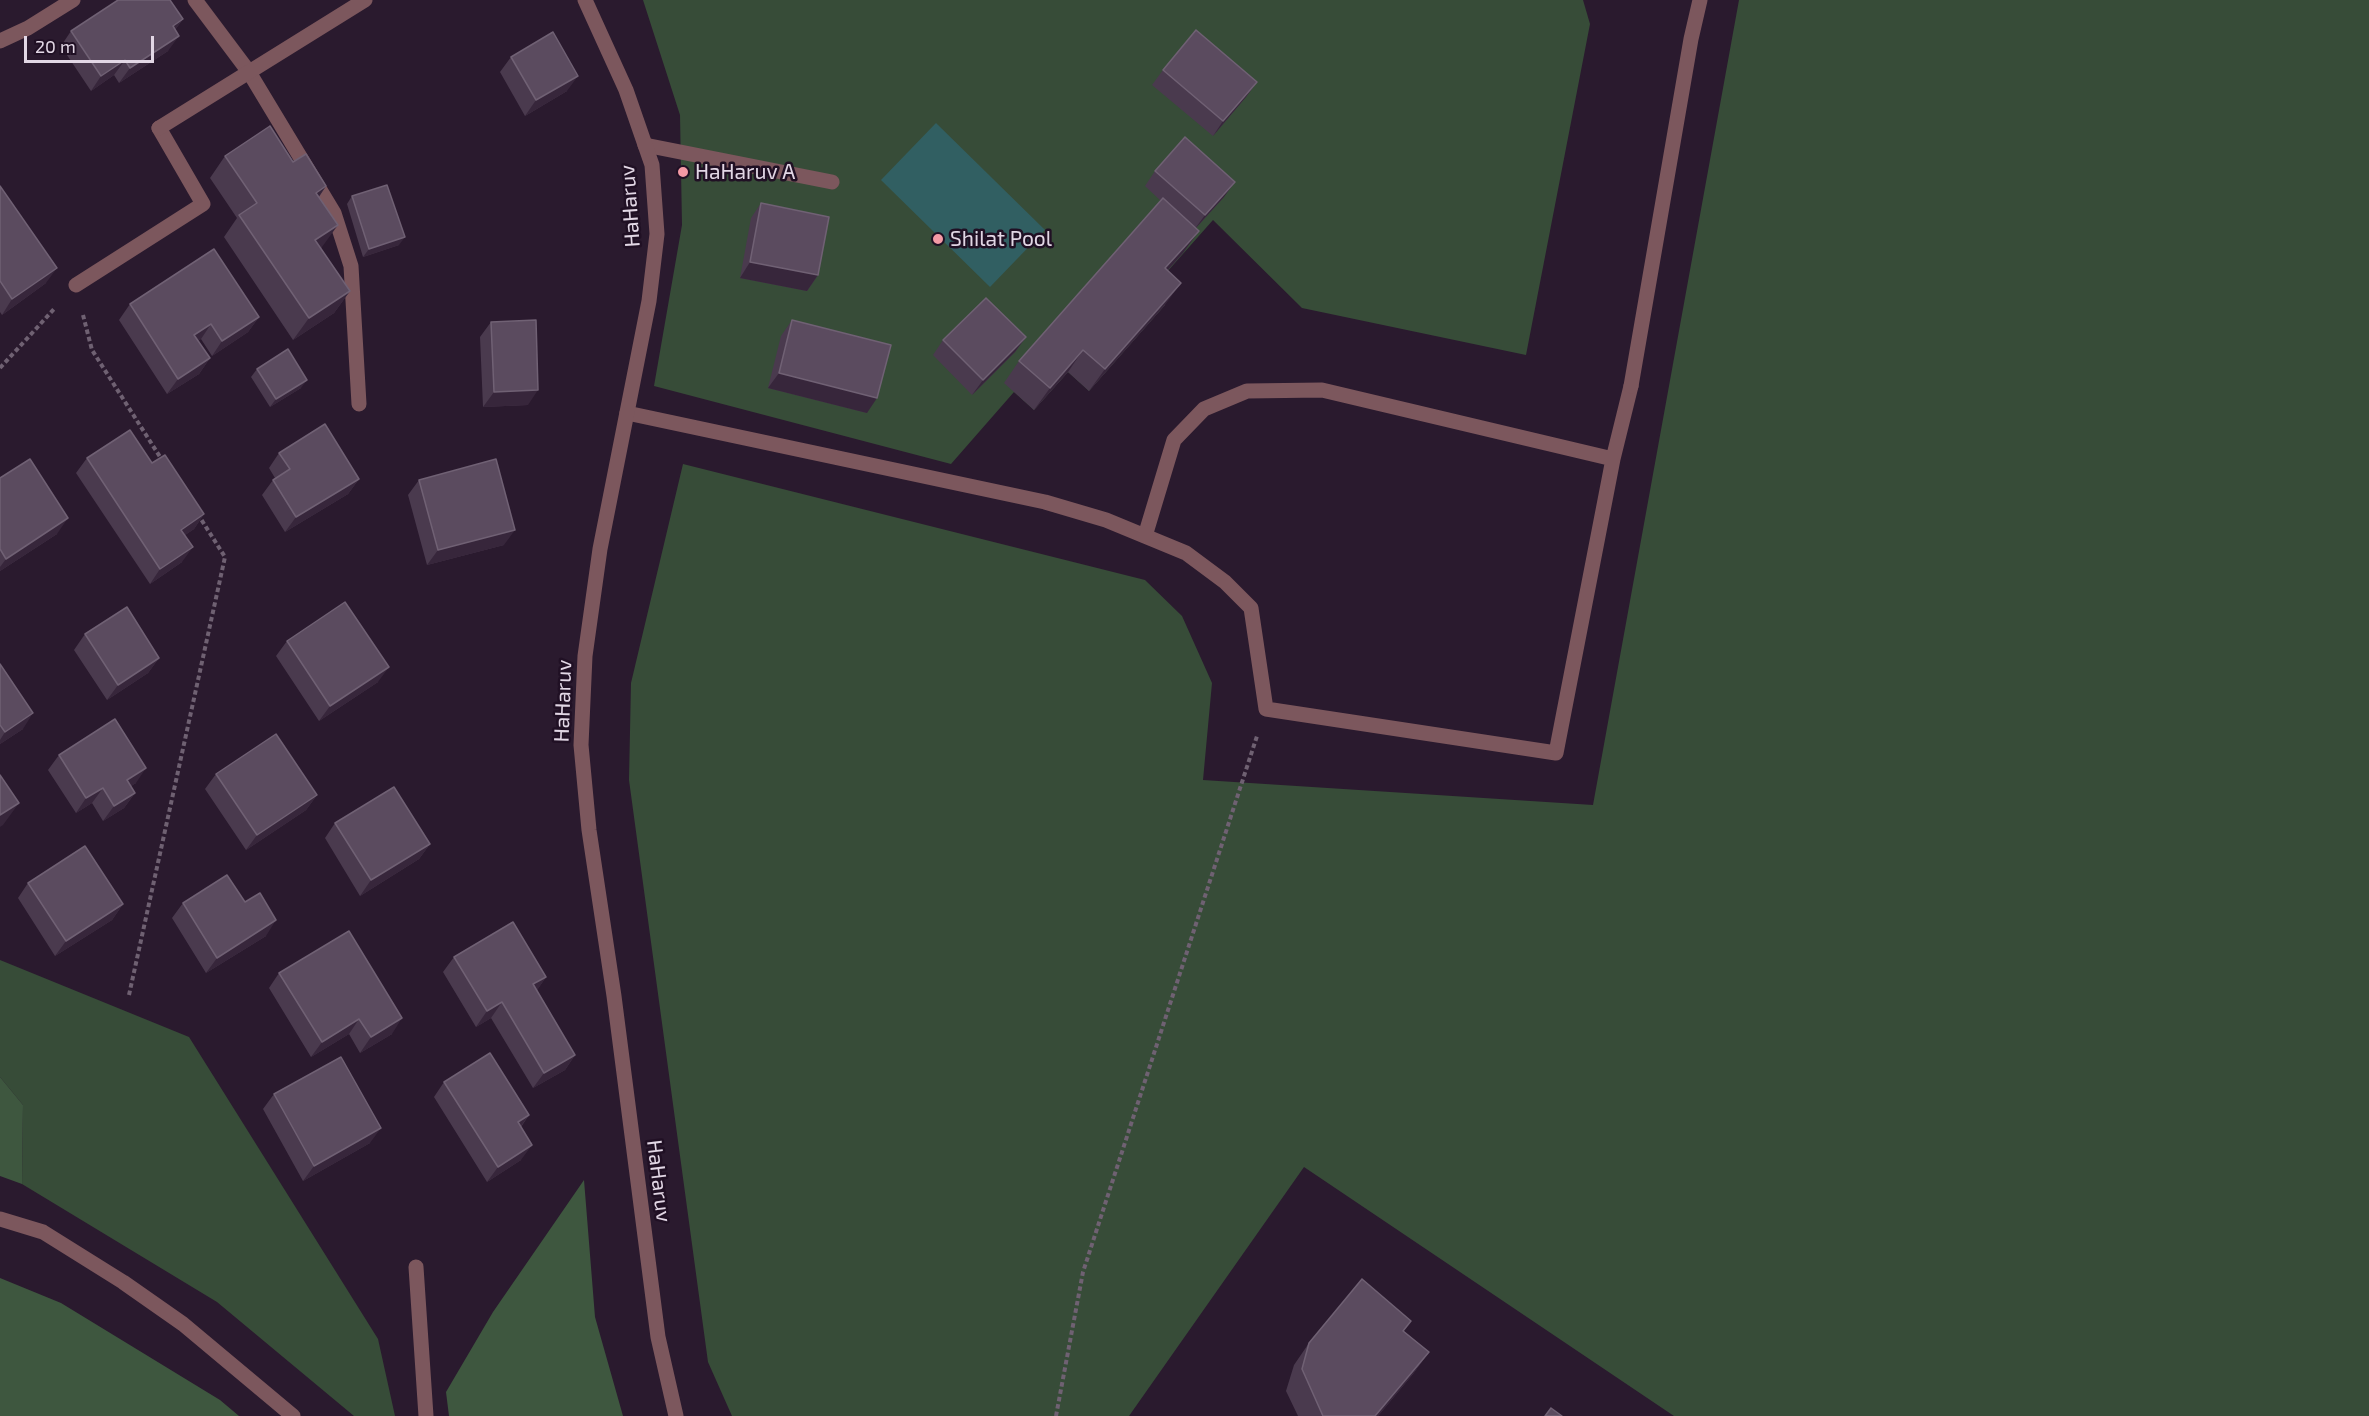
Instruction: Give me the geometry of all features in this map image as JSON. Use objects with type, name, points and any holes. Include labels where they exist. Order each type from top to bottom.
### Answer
[{"type":"street","points":[[0,41],[28,28],[73,0]]},
{"type":"street","points":[[195,0],[249,72],[334,213],[351,266],[359,404]]},
{"type":"street","points":[[76,285],[203,204],[159,128],[365,0]]},
{"type":"street","name":"HaHaruv","points":[[585,0],[626,90],[652,165],[657,234],[649,301],[600,549],[585,656],[581,745],[589,830],[614,996],[658,1336],[676,1416]]},
{"type":"street","points":[[1691,0],[1691,39]]},
{"type":"street","points":[[627,413],[1045,502],[1106,520],[1186,553],[1225,582],[1251,608],[1266,709],[1556,753],[1613,459],[1631,386],[1691,39],[1700,0]]},
{"type":"street","points":[[645,145],[831,182]]},
{"type":"street","points":[[1145,536],[1174,440],[1204,409],[1247,391],[1322,390],[1613,459]]},
{"type":"street","points":[[0,1219],[43,1232],[123,1282],[183,1324],[293,1416]]},
{"type":"street","points":[[416,1267],[426,1416]]},
{"type":"path","points":[[0,368],[76,285]]},
{"type":"path","points":[[76,285],[92,350],[168,468]]},
{"type":"path","points":[[129,995],[225,557],[193,507]]},
{"type":"path","points":[[1056,1416],[1083,1272],[1229,817],[1266,709]]},
{"type":"shaded area","name":"Shilat Pool","points":[[643,0],[1583,0],[1590,24],[1526,355],[1302,308],[1213,220],[1151,290],[1165,305],[1089,391],[1068,372],[1034,410],[1014,392],[951,464],[654,386],[682,225],[680,115]]},
{"type":"shaded area","points":[[1739,0],[2369,0],[2369,1416],[1674,1416],[1304,1167],[1129,1416],[732,1416],[708,1362],[629,780],[631,683],[683,464],[1145,580],[1182,616],[1212,683],[1203,780],[1593,805]]},
{"type":"shaded area","points":[[936,123],[1045,230],[990,287],[881,180]]},
{"type":"shaded area","points":[[0,960],[189,1037],[378,1339],[395,1416],[354,1416],[217,1302],[22,1184],[23,1105],[0,1077]]},
{"type":"shaded area","points":[[0,1077],[23,1105],[22,1184],[0,1176]]},
{"type":"shaded area","points":[[584,1180],[595,1317],[623,1416],[449,1416],[446,1392],[493,1312]]},
{"type":"shaded area","points":[[0,1278],[61,1303],[220,1400],[239,1416],[0,1416]]},
{"type":"building","points":[[118,0],[170,0],[183,19],[173,26],[179,36],[130,68],[125,60],[101,76],[71,31]]},
{"type":"building","points":[[1196,30],[1257,82],[1223,121],[1163,70]]},
{"type":"building","points":[[553,32],[578,76],[536,100],[511,57]]},
{"type":"building","points":[[270,126],[293,162],[306,154],[326,186],[316,193],[338,225],[315,240],[350,291],[309,318],[239,215],[257,203],[225,156]]},
{"type":"building","points":[[1185,137],[1235,182],[1205,215],[1155,171]]},
{"type":"building","points":[[387,185],[405,237],[369,249],[352,196]]},
{"type":"building","points":[[0,186],[57,268],[12,299],[0,281]]},
{"type":"building","points":[[1163,198],[1199,231],[1165,268],[1181,283],[1105,369],[1083,350],[1050,388],[1019,361]]},
{"type":"building","points":[[761,203],[829,217],[818,275],[750,262]]},
{"type":"building","points":[[214,249],[259,317],[222,341],[211,324],[194,335],[210,358],[178,379],[130,304]]},
{"type":"building","points":[[986,298],[1026,337],[983,380],[943,340]]},
{"type":"building","points":[[536,320],[538,390],[494,392],[491,322]]},
{"type":"building","points":[[792,320],[891,345],[877,398],[779,373]]},
{"type":"building","points":[[288,349],[307,380],[276,399],[257,369]]},
{"type":"building","points":[[325,424],[359,479],[296,517],[273,480],[290,469],[279,453]]},
{"type":"building","points":[[130,430],[152,463],[165,455],[204,514],[181,530],[193,547],[160,569],[87,458]]},
{"type":"building","points":[[30,459],[68,518],[6,559],[0,549],[0,478]]},
{"type":"building","points":[[496,459],[515,530],[438,550],[419,480]]},
{"type":"building","points":[[345,602],[389,667],[330,706],[287,641]]},
{"type":"building","points":[[127,607],[159,658],[118,685],[85,634]]},
{"type":"building","points":[[0,664],[33,713],[5,732],[0,725]]},
{"type":"building","points":[[115,719],[146,768],[127,780],[135,793],[114,806],[103,788],[86,798],[59,755]]},
{"type":"building","points":[[276,734],[317,795],[257,835],[216,774]]},
{"type":"building","points":[[0,775],[19,803],[0,815]]},
{"type":"building","points":[[394,787],[430,844],[371,880],[335,823]]},
{"type":"building","points":[[85,846],[123,904],[66,941],[28,883]]},
{"type":"building","points":[[227,875],[245,902],[260,893],[276,920],[217,958],[183,903]]},
{"type":"building","points":[[513,922],[546,977],[533,984],[575,1055],[544,1073],[502,1002],[487,1011],[454,957]]},
{"type":"building","points":[[349,931],[402,1018],[371,1037],[359,1019],[322,1042],[279,973]]},
{"type":"building","points":[[490,1053],[529,1115],[518,1122],[532,1145],[498,1167],[444,1082]]},
{"type":"building","points":[[341,1057],[381,1128],[314,1166],[274,1094]]},
{"type":"building","points":[[1362,1279],[1411,1321],[1403,1331],[1429,1352],[1375,1416],[1323,1416],[1302,1369],[1309,1343]]},
{"type":"building","points":[[1551,1408],[1562,1416],[1545,1416]]},
{"type":"place","name":"HaHaruv A","points":[[683,172]]},
{"type":"place","name":"Shilat Pool","points":[[938,239]]}]
